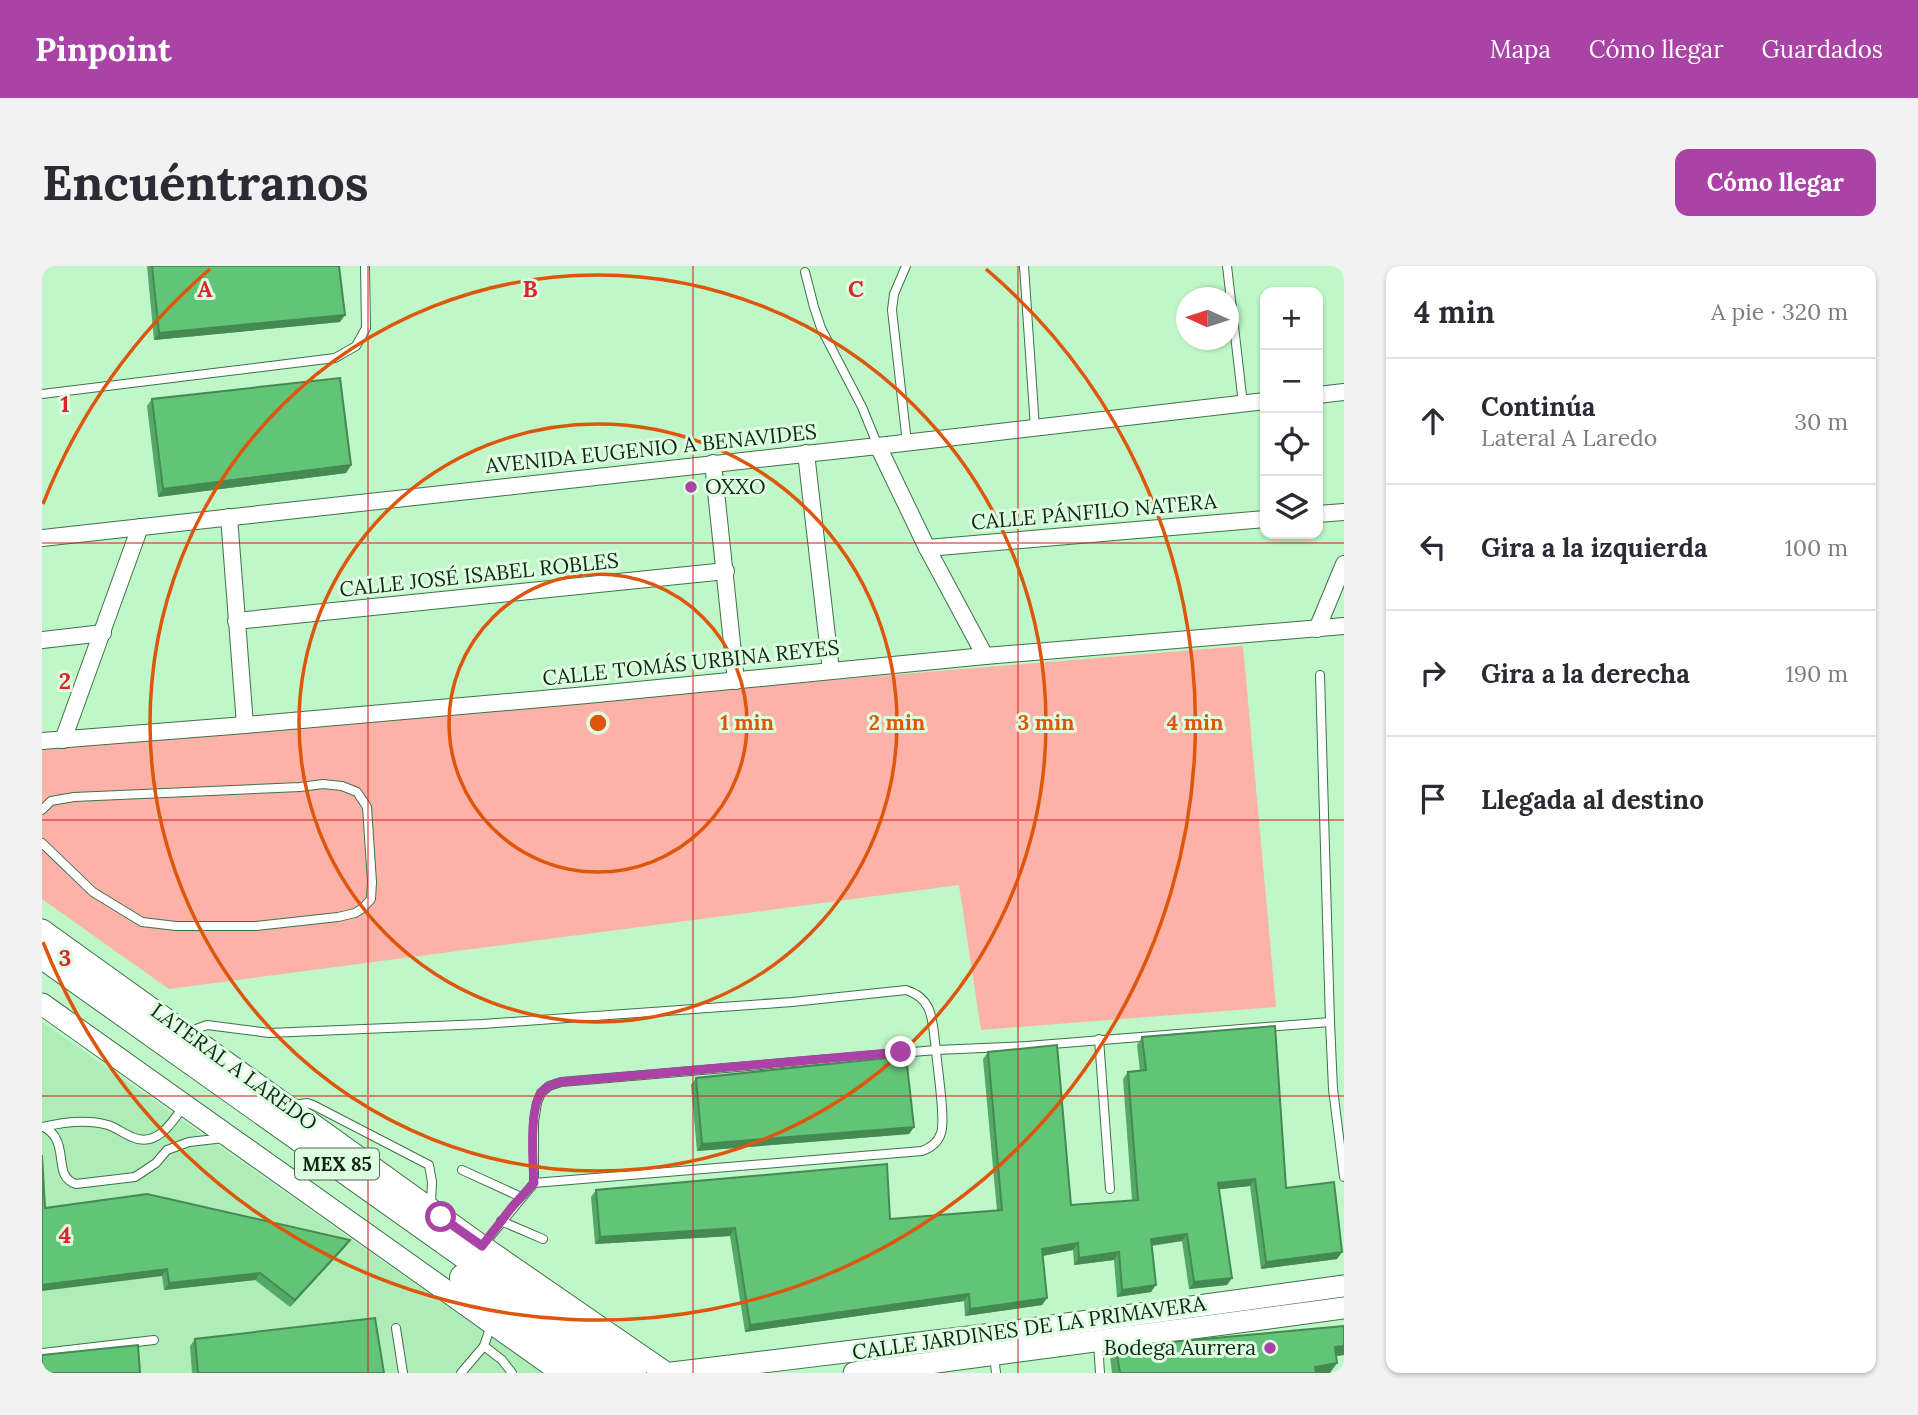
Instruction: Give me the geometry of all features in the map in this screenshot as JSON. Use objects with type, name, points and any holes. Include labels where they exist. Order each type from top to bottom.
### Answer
[{"type":"highway","name":"MEX 85","points":[[42,954],[426,1216],[632,1373]]},
{"type":"highway","name":"MEX 85","points":[[42,978],[596,1373]]},
{"type":"street","points":[[1323,394],[1344,392]]},
{"type":"street","name":"AVENIDA EUGENIO A BENAVIDES","points":[[42,538],[1260,402]]},
{"type":"street","points":[[878,446],[927,548],[985,656]]},
{"type":"street","points":[[806,453],[831,671]]},
{"type":"street","points":[[713,463],[736,681]]},
{"type":"street","points":[[1323,514],[1344,512]]},
{"type":"street","points":[[229,517],[245,725]]},
{"type":"street","name":"CALLE PÁNFILO NATERA","points":[[927,548],[1260,519]]},
{"type":"street","points":[[64,740],[140,527]]},
{"type":"street","points":[[1317,629],[1344,564]]},
{"type":"street","name":"CALLE JOSÉ ISABEL ROBLES","points":[[236,621],[726,571]]},
{"type":"street","name":"CALLE TOMÁS URBINA REYES","points":[[42,741],[1344,626]]},
{"type":"street","points":[[42,640],[103,632]]},
{"type":"street","name":"LATERAL A LAREDO","points":[[42,930],[287,1106],[426,1216]]},
{"type":"street","points":[[42,1004],[562,1373]]},
{"type":"street","points":[[477,1253],[666,1373]]},
{"type":"street","name":"CALLE JARDINES DE LA PRIMAVERA","points":[[672,1373],[993,1334],[1344,1286]]},
{"type":"street","points":[[1322,1288],[1334,1309]]},
{"type":"street","name":"CALLE JARDINES DE LA PRIMAVERA","points":[[854,1373],[995,1364],[1098,1342],[1334,1309]]},
{"type":"lane","points":[[42,394],[335,358],[356,346],[366,328],[365,266]]},
{"type":"lane","points":[[906,266],[894,294],[892,310],[907,443]]},
{"type":"lane","points":[[1024,266],[1035,428]]},
{"type":"lane","points":[[1227,266],[1243,404]]},
{"type":"lane","points":[[805,272],[821,328],[862,407],[878,446]]},
{"type":"lane","points":[[1320,675],[1333,1089],[1344,1170]]},
{"type":"lane","points":[[42,810],[51,801],[74,797],[323,784],[342,786],[357,792],[367,807],[371,899],[355,913],[256,926],[176,926],[142,922],[93,892],[43,847]]},
{"type":"lane","points":[[186,1033],[207,1025],[269,1033],[483,1024],[792,1002],[906,990],[918,993],[928,1003],[936,1050],[942,1117],[942,1132],[930,1148],[922,1151],[534,1183]]},
{"type":"lane","points":[[477,1253],[534,1183],[534,1122],[537,1103],[541,1093],[549,1086],[561,1082],[936,1050],[1027,1046],[1330,1022]]},
{"type":"lane","points":[[1099,1039],[1110,1189]]},
{"type":"lane","points":[[287,1106],[307,1103],[313,1105],[429,1165],[432,1182],[426,1216]]},
{"type":"lane","points":[[43,1127],[65,1123],[96,1123],[144,1140],[155,1137],[170,1124],[185,1104]]},
{"type":"lane","points":[[43,1127],[57,1139],[64,1173],[70,1183],[76,1184],[135,1177],[146,1171],[167,1150],[196,1141],[229,1137]]},
{"type":"lane","points":[[155,1137],[167,1150]]},
{"type":"lane","points":[[462,1170],[521,1198]]},
{"type":"lane","points":[[501,1221],[543,1238]]},
{"type":"lane","points":[[461,1373],[484,1346],[491,1322]]},
{"type":"lane","points":[[396,1328],[403,1373]]},
{"type":"lane","points":[[993,1334],[995,1364]]},
{"type":"lane","points":[[42,1353],[154,1340]]},
{"type":"lane","points":[[1098,1342],[1100,1373]]},
{"type":"lane","points":[[484,1346],[502,1360],[512,1373]]},
{"type":"shaded area","points":[[1243,646],[1276,1007],[981,1030],[959,885],[169,989],[42,899],[42,745]]},
{"type":"shaded area","points":[[42,1022],[542,1373],[42,1373]]},
{"type":"building","points":[[152,266],[339,266],[345,315],[159,333]]},
{"type":"building","points":[[340,378],[351,465],[163,489],[152,399]]},
{"type":"building","points":[[1275,1026],[1286,1188],[1334,1182],[1342,1252],[1266,1262],[1255,1179],[1218,1183],[1232,1278],[1194,1282],[1187,1234],[1151,1239],[1156,1285],[1122,1290],[1119,1252],[1079,1258],[1078,1243],[1042,1249],[1047,1298],[970,1309],[969,1294],[750,1325],[735,1228],[600,1237],[596,1190],[887,1164],[890,1219],[1002,1210],[988,1052],[1057,1045],[1071,1205],[1138,1200],[1128,1072],[1146,1070],[1142,1037]]},
{"type":"building","points":[[906,1056],[914,1127],[702,1144],[696,1078]]},
{"type":"building","points":[[42,1155],[45,1208],[147,1194],[350,1240],[295,1300],[260,1273],[169,1283],[167,1269],[42,1285]]},
{"type":"building","points":[[375,1318],[384,1373],[198,1373],[195,1339]]},
{"type":"building","name":"Bodega Aurrera","points":[[1344,1326],[1344,1346],[1335,1347],[1337,1363],[1315,1367],[1316,1373],[1120,1373],[1116,1347]]},
{"type":"building","points":[[138,1345],[140,1373],[42,1373],[42,1355]]},
{"type":"place","name":"OXXO","points":[[691,487]]},
{"type":"place","name":"Bodega Aurrera","points":[[1270,1348]]},
{"type":"route","points":[[441,1217],[482,1246],[534,1183],[534,1122],[541,1093],[549,1086],[561,1082],[901,1052]]}]
